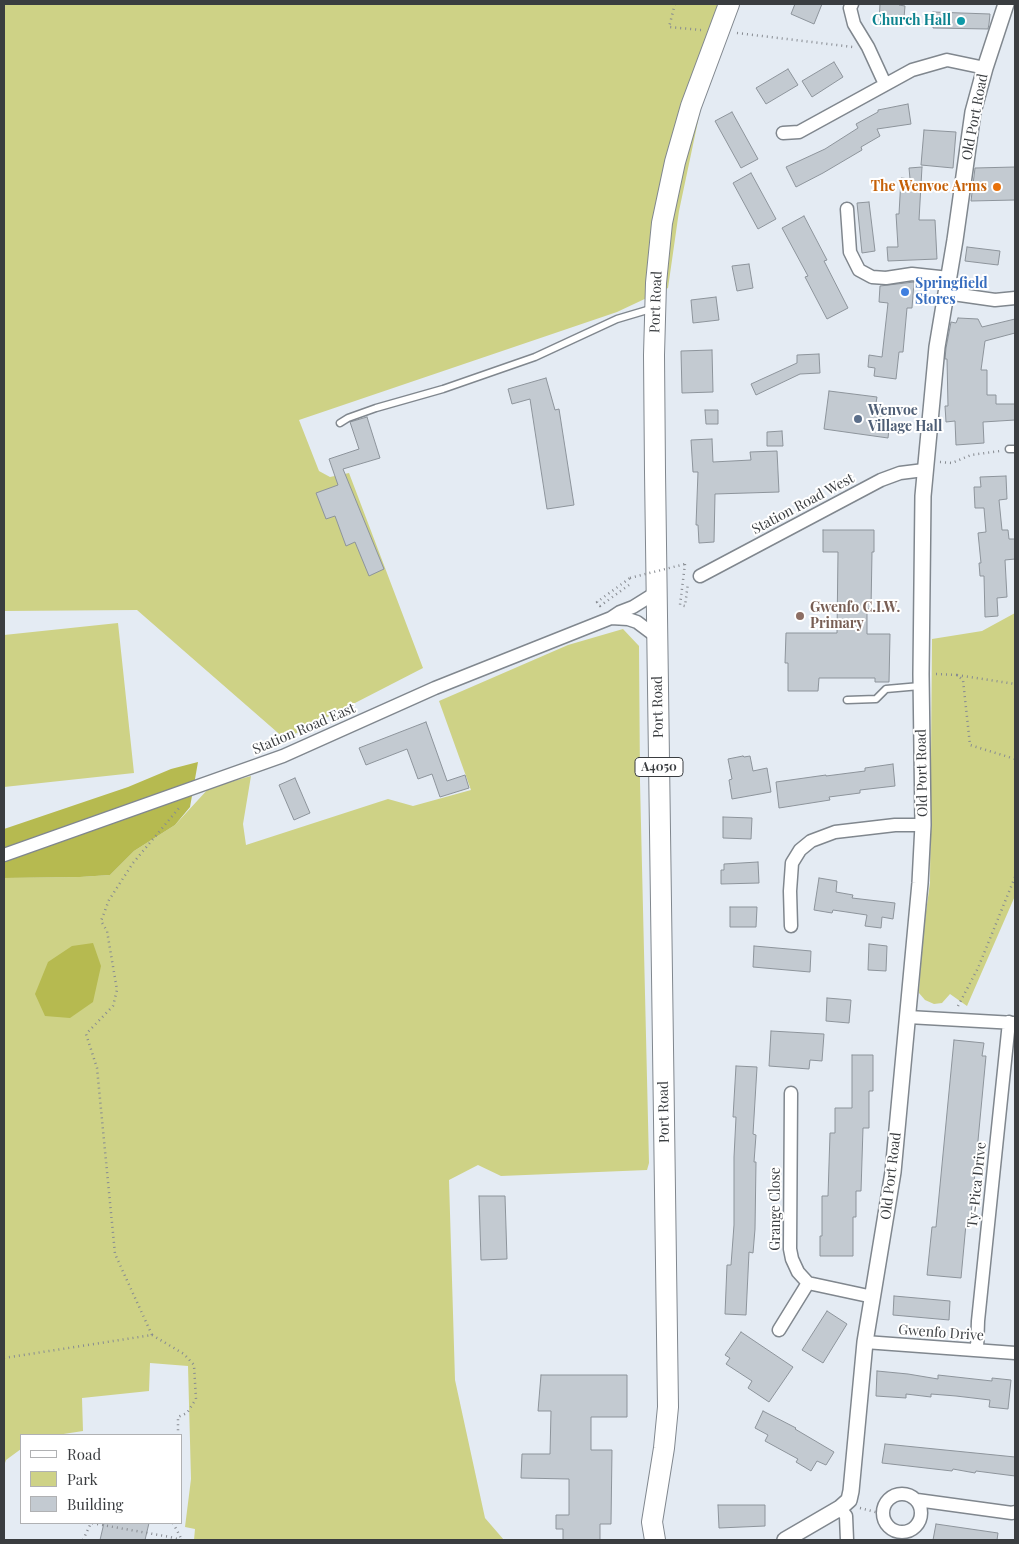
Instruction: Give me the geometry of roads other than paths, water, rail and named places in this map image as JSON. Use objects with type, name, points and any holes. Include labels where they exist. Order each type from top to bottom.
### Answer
[{"type":"main road","name":"Port Road","points":[[654,1540],[652,1522],[664,1448],[668,1407],[657,637],[655,308],[658,252],[675,162],[691,106],[729,4]]},
{"type":"street","points":[[852,4],[850,8],[854,24],[868,47],[885,84]]},
{"type":"street","name":"Old Port Road","points":[[840,1508],[849,1500],[851,1491],[865,1342],[893,1172],[920,883],[923,825],[925,680],[922,508],[937,347],[973,112],[1006,4]]},
{"type":"street","points":[[783,133],[799,132],[912,70],[947,60],[985,68]]},
{"type":"street","points":[[847,209],[850,252],[859,270],[872,277],[886,278],[912,274],[949,278]]},
{"type":"street","points":[[946,293],[995,300],[1015,298]]},
{"type":"street","name":"Station Road West","points":[[694,576],[881,480],[925,466]]},
{"type":"street","name":"Station Road East","points":[[4,855],[283,756],[435,688],[611,618],[657,592]]},
{"type":"street","name":"Station Road East","points":[[611,618],[628,619],[637,622],[657,637]]},
{"type":"street","points":[[791,926],[790,891],[792,863],[800,850],[810,841],[835,832],[895,825],[923,825]]},
{"type":"street","points":[[908,1017],[1012,1023]]},
{"type":"street","name":"Ty-Pica Drive","points":[[977,1350],[978,1321],[1012,1023]]},
{"type":"street","name":"Grange Close","points":[[792,1093],[790,1250],[794,1266],[808,1283]]},
{"type":"street","points":[[779,1330],[808,1283],[873,1297]]},
{"type":"street","name":"Gwenfo Drive","points":[[865,1342],[1015,1353]]},
{"type":"street","points":[[917,1500],[922,1512],[921,1518],[918,1524],[907,1532],[894,1530],[884,1521],[883,1514],[886,1502],[895,1495],[907,1494],[917,1500],[1015,1512]]},
{"type":"street","points":[[785,1540],[840,1508],[846,1516],[847,1540]]},
{"type":"lane","points":[[340,423],[348,418],[376,408],[443,389],[535,357],[617,319],[655,308]]},
{"type":"lane","points":[[847,700],[876,699],[886,689],[925,680]]},
{"type":"place","name":"Church Hall","points":[[961,21]]},
{"type":"place","name":"The Wenvoe Arms","points":[[997,187]]},
{"type":"place","name":"Springfield Stores","points":[[905,292]]},
{"type":"place","name":"Wenvoe Village Hall","points":[[858,419]]},
{"type":"place","name":"Gwenfo C.I.W. Primary","points":[[800,616]]}]
